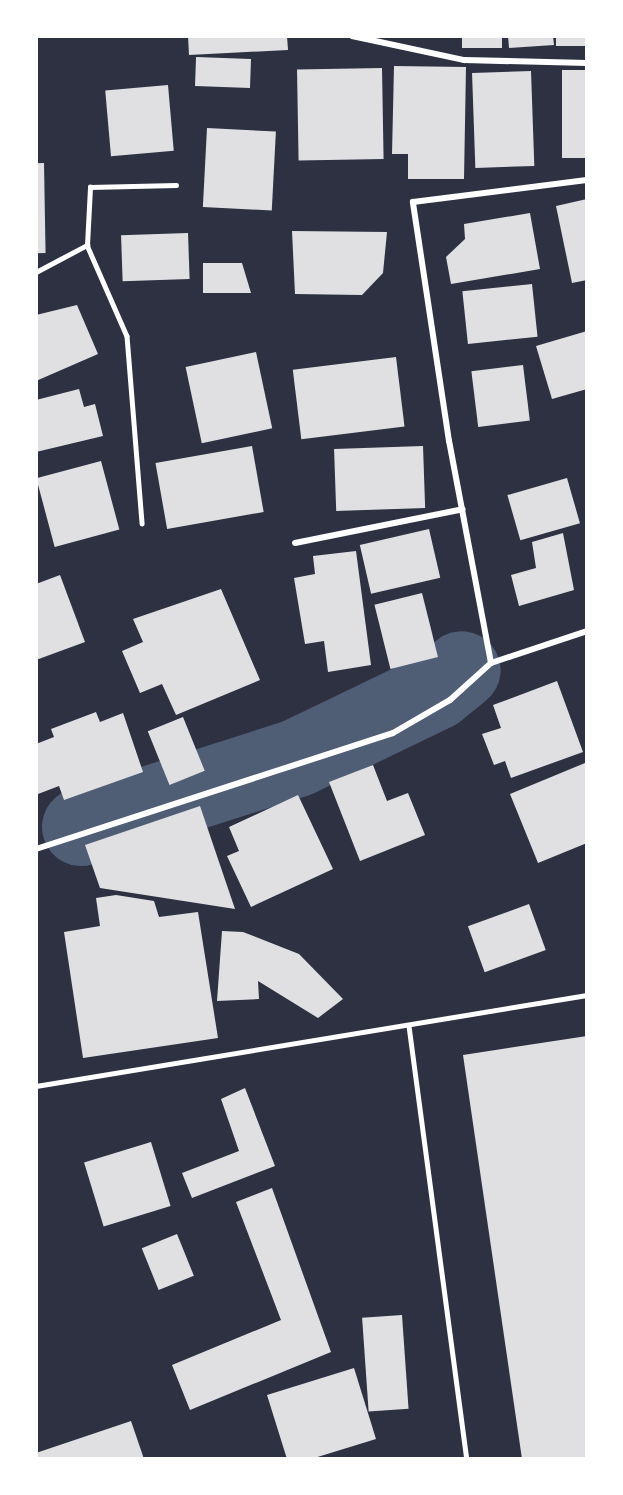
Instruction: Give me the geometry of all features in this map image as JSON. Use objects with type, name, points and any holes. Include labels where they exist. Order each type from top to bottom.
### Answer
[{"type":"street","points":[[352,36],[464,60],[587,63]]},
{"type":"street","points":[[491,663],[463,509],[413,202],[587,180]]},
{"type":"street","points":[[295,543],[463,509]]},
{"type":"street","points":[[36,849],[393,733],[450,700],[491,663],[587,631]]},
{"type":"lane","points":[[141,523],[127,336],[87,244],[90,187],[176,185]]},
{"type":"lane","points":[[36,272],[87,244]]},
{"type":"lane","points":[[36,1086],[587,995]]},
{"type":"lane","points":[[409,1026],[467,1459]]},
{"type":"building","points":[[188,36],[287,36],[288,50],[189,55]]},
{"type":"building","points":[[462,36],[502,36],[502,48],[462,48]]},
{"type":"building","points":[[508,36],[553,36],[554,45],[509,48]]},
{"type":"building","points":[[556,36],[587,36],[587,46],[556,46]]},
{"type":"building","points":[[196,57],[251,59],[250,88],[195,86]]},
{"type":"building","points":[[394,66],[466,67],[464,179],[408,179],[408,154],[392,154]]},
{"type":"building","points":[[382,68],[384,159],[299,160],[297,69]]},
{"type":"building","points":[[562,70],[587,70],[587,158],[562,158]]},
{"type":"building","points":[[531,71],[534,166],[475,168],[472,73]]},
{"type":"building","points":[[168,85],[174,151],[111,156],[105,90]]},
{"type":"building","points":[[207,128],[276,132],[272,211],[203,207]]},
{"type":"building","points":[[36,163],[44,163],[46,253],[38,253]]},
{"type":"building","points":[[587,199],[587,280],[572,283],[556,206]]},
{"type":"building","points":[[530,213],[540,269],[451,284],[446,257],[465,239],[464,224]]},
{"type":"building","points":[[292,231],[387,232],[383,273],[362,295],[295,294]]},
{"type":"building","points":[[188,233],[190,279],[123,281],[121,235]]},
{"type":"building","points":[[203,263],[242,263],[251,293],[203,293]]},
{"type":"building","points":[[532,284],[538,337],[468,344],[462,291]]},
{"type":"building","points":[[77,305],[98,354],[36,381],[36,315]]},
{"type":"building","points":[[587,331],[587,389],[552,399],[536,346]]},
{"type":"building","points":[[256,352],[272,428],[202,443],[186,367]]},
{"type":"building","points":[[396,357],[405,426],[301,439],[293,370]]},
{"type":"building","points":[[523,365],[530,421],[478,427],[471,371]]},
{"type":"building","points":[[79,389],[84,407],[95,404],[103,436],[36,452],[36,400]]},
{"type":"building","points":[[252,446],[264,512],[167,529],[155,463]]},
{"type":"building","points":[[423,446],[425,508],[336,511],[334,449]]},
{"type":"building","points":[[101,461],[119,530],[55,547],[36,478]]},
{"type":"building","points":[[567,478],[580,523],[520,540],[507,495]]},
{"type":"building","points":[[429,529],[440,578],[371,594],[360,545]]},
{"type":"building","points":[[563,533],[574,590],[519,606],[511,575],[536,568],[532,542]]},
{"type":"building","points":[[356,551],[371,665],[328,672],[324,641],[305,644],[294,578],[315,574],[313,556]]},
{"type":"building","points":[[60,575],[85,642],[36,660],[36,584]]},
{"type":"building","points":[[221,589],[260,680],[176,715],[162,684],[140,693],[122,651],[143,642],[133,619]]},
{"type":"building","points":[[422,593],[438,657],[390,669],[374,605]]},
{"type":"building","points":[[557,681],[583,752],[511,778],[505,761],[494,765],[482,734],[501,728],[493,705]]},
{"type":"building","points":[[96,712],[100,722],[123,713],[143,772],[64,800],[59,786],[38,794],[36,744],[54,737],[51,729]]},
{"type":"building","points":[[183,717],[205,771],[169,785],[148,731]]},
{"type":"building","points":[[585,763],[587,843],[538,863],[510,794]]},
{"type":"building","points":[[373,765],[387,801],[408,793],[425,835],[360,861],[329,782]]},
{"type":"building","points":[[298,795],[333,869],[251,907],[227,856],[239,851],[229,827]]},
{"type":"building","points":[[200,806],[235,909],[100,888],[85,845]]},
{"type":"building","points":[[116,895],[154,901],[159,917],[198,912],[218,1038],[83,1058],[64,932],[100,926],[96,898]]},
{"type":"building","points":[[529,904],[546,950],[485,972],[468,926]]},
{"type":"building","points":[[222,931],[243,932],[299,954],[343,999],[318,1018],[258,981],[259,999],[217,1001]]},
{"type":"building","points":[[587,1036],[587,1459],[522,1459],[463,1055]]},
{"type":"building","points":[[245,1088],[275,1166],[192,1198],[182,1173],[239,1151],[221,1099]]},
{"type":"building","points":[[151,1142],[171,1206],[104,1227],[84,1162]]},
{"type":"building","points":[[272,1188],[331,1352],[190,1410],[172,1365],[281,1320],[236,1202]]},
{"type":"building","points":[[177,1234],[194,1276],[159,1290],[142,1248]]},
{"type":"building","points":[[402,1315],[409,1409],[369,1412],[362,1318]]},
{"type":"building","points":[[354,1368],[376,1439],[311,1459],[287,1459],[267,1395]]},
{"type":"building","points":[[131,1421],[144,1459],[36,1459],[36,1453]]},
{"type":"waterway","points":[[81,827],[297,758],[436,691],[462,670]]}]
